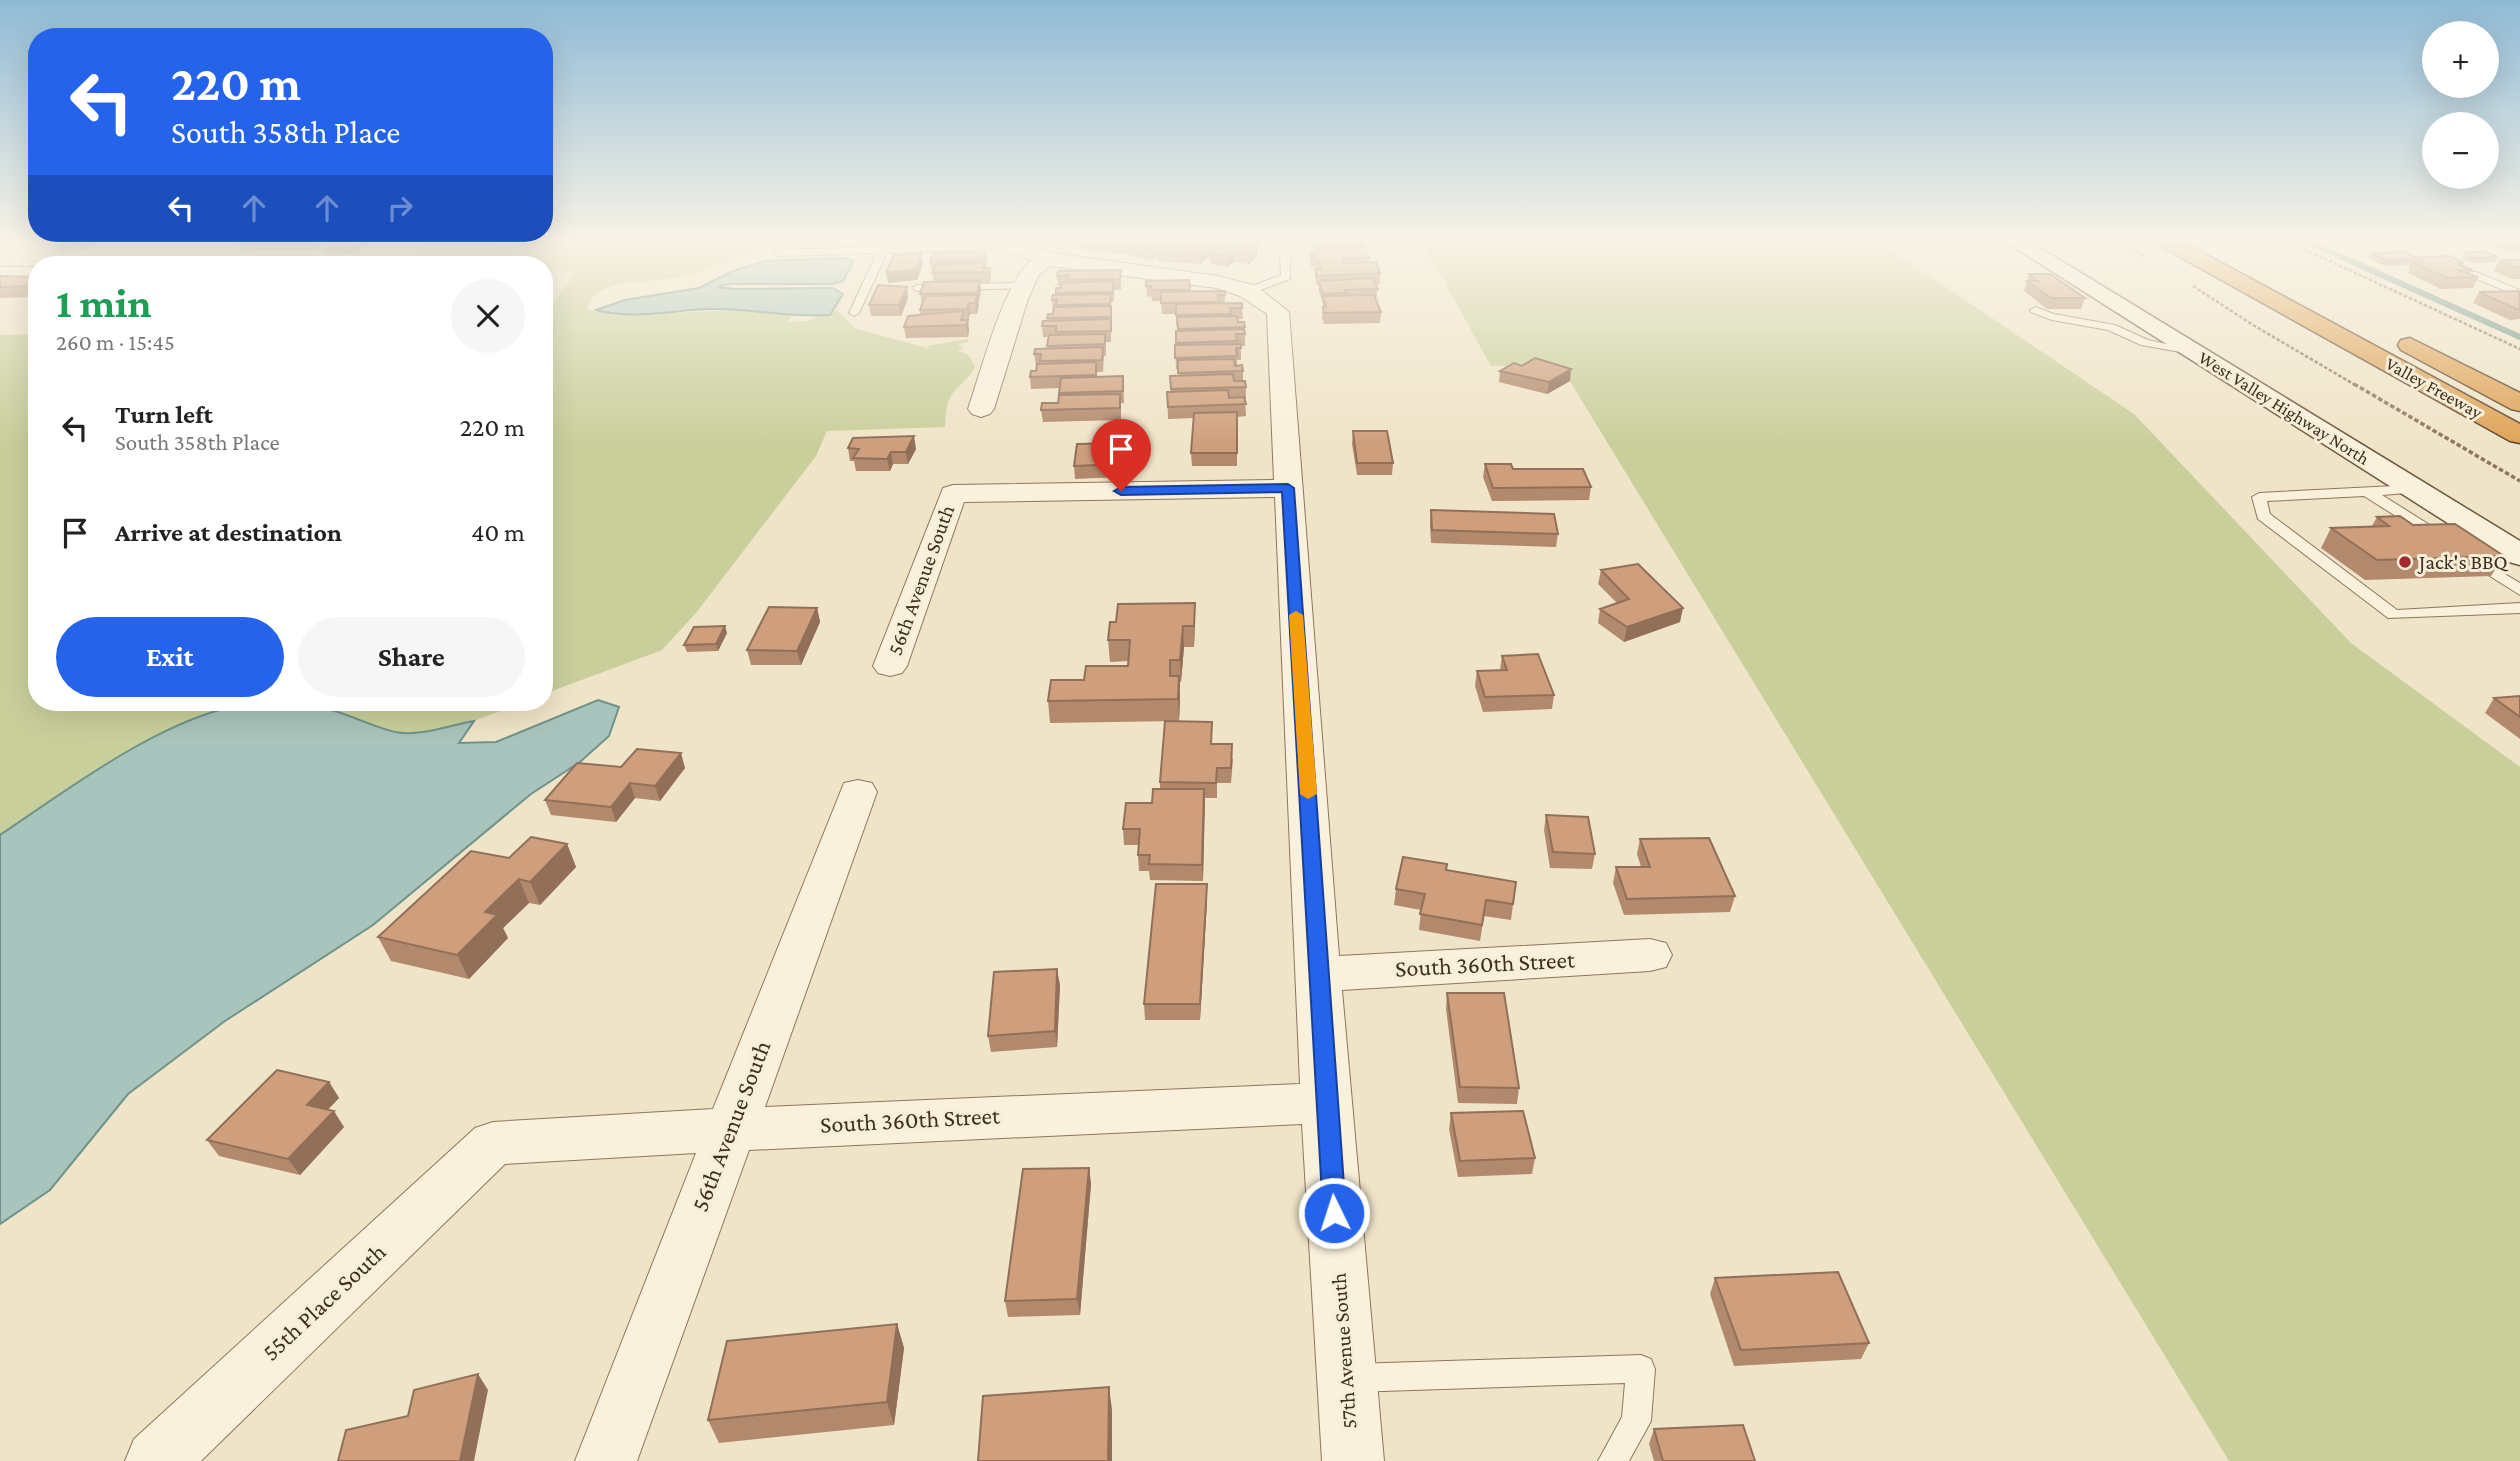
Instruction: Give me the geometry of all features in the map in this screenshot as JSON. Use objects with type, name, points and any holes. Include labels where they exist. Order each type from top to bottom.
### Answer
[{"type":"highway","name":"Valley Freeway","points":[[2288,308],[2520,435]]},
{"type":"highway","name":"Valley Freeway","points":[[2386,332],[2520,403]]},
{"type":"main road","name":"West Valley Highway North","points":[[2122,308],[2520,555]]},
{"type":"street","points":[[981,409],[1014,308]]},
{"type":"street","name":"57th Avenue South","points":[[1272,308],[1278,312],[1326,1103],[1353,1461]]},
{"type":"street","points":[[953,494],[1288,488]]},
{"type":"street","name":"56th Avenue South","points":[[890,666],[953,494]]},
{"type":"street","name":"56th Avenue South","points":[[607,1461],[858,792]]},
{"type":"street","name":"South 360th Street","points":[[1320,974],[1650,955]]},
{"type":"street","name":"South 360th Street","points":[[493,1143],[1326,1103]]},
{"type":"street","name":"55th Place South","points":[[156,1461],[493,1143]]},
{"type":"lane","points":[[854,313],[856,308]]},
{"type":"lane","points":[[2035,310],[2052,317],[2111,327],[2145,343],[2192,352]]},
{"type":"lane","points":[[2414,489],[2259,497],[2263,516],[2394,615],[2520,608]]},
{"type":"lane","points":[[2368,492],[2520,590]]},
{"type":"lane","points":[[1346,1379],[1642,1369],[1636,1421],[1614,1461]]},
{"type":"path","points":[[2227,308],[2520,481]]},
{"type":"path","points":[[2432,308],[2520,349]]},
{"type":"green space","points":[[553,308],[588,308],[620,315],[742,310],[793,315],[787,322],[807,321],[837,310],[856,329],[928,348],[927,346],[967,339],[969,342],[959,344],[963,349],[957,351],[969,356],[975,368],[950,398],[945,427],[827,431],[816,456],[696,613],[662,650],[553,691]]},
{"type":"green space","points":[[1459,308],[1977,308],[2134,414],[2351,643],[2520,767],[2520,1461],[2229,1461],[1560,365],[1491,366]]},
{"type":"green space","points":[[28,334],[28,711],[501,711],[474,721],[458,742],[486,746],[598,700],[619,707],[609,736],[580,762],[531,794],[373,925],[225,1021],[128,1094],[50,1190],[0,1224],[0,335]]},
{"type":"water","points":[[601,308],[834,308],[830,315],[725,309],[638,314],[596,310]]},
{"type":"water","points":[[598,700],[619,707],[609,736],[580,762],[531,794],[373,925],[225,1021],[128,1094],[50,1190],[0,1224],[0,835],[136,746],[195,718],[217,711],[334,711],[384,729],[404,733],[424,732],[474,721],[459,743],[496,742]]},
{"type":"building","points":[[921,308],[967,308],[967,309]]},
{"type":"building","points":[[1054,308],[1111,308],[1111,317],[1047,318],[1048,314],[1053,314]]},
{"type":"building","points":[[1176,308],[1230,308],[1231,314],[1176,315]]},
{"type":"building","points":[[1323,308],[1379,308],[1381,312],[1324,313]]},
{"type":"building","points":[[964,311],[961,320],[968,320],[966,325],[904,327],[908,316]]},
{"type":"building","points":[[1237,316],[1238,322],[1244,322],[1245,327],[1178,329],[1177,317]]},
{"type":"building","points":[[1111,319],[1111,331],[1056,332],[1056,326],[1042,326],[1043,321]]},
{"type":"building","points":[[1244,329],[1245,334],[1236,334],[1237,341],[1176,343],[1176,331]]},
{"type":"building","points":[[1105,334],[1105,344],[1047,346],[1049,335]]},
{"type":"building","points":[[1241,344],[1241,348],[1236,348],[1237,356],[1175,358],[1175,345]]},
{"type":"building","points":[[1103,347],[1102,360],[1040,361],[1041,354],[1034,354],[1035,349]]},
{"type":"building","points":[[1535,358],[1571,369],[1549,382],[1500,371],[1514,363],[1522,366]]},
{"type":"building","points":[[1234,359],[1235,366],[1242,365],[1243,371],[1178,373],[1178,360]]},
{"type":"building","points":[[1096,362],[1096,375],[1030,377],[1031,371],[1036,371],[1037,364]]},
{"type":"building","points":[[1233,374],[1234,381],[1245,381],[1246,387],[1171,389],[1170,376]]},
{"type":"building","points":[[1123,376],[1123,391],[1059,393],[1061,378]]},
{"type":"building","points":[[1228,390],[1229,398],[1244,397],[1246,404],[1168,407],[1167,392]]},
{"type":"building","points":[[1120,394],[1120,408],[1041,410],[1042,403],[1058,403],[1059,395]]},
{"type":"building","points":[[1237,412],[1237,453],[1191,453],[1194,413]]},
{"type":"building","points":[[1353,431],[1387,431],[1393,463],[1357,463]]},
{"type":"building","points":[[914,436],[906,452],[891,452],[887,459],[853,458],[859,449],[848,448],[853,438]]},
{"type":"building","points":[[1121,443],[1120,464],[1074,466],[1077,444]]},
{"type":"building","points":[[1485,464],[1511,464],[1513,469],[1583,469],[1591,487],[1493,488]]},
{"type":"building","points":[[1431,510],[1554,514],[1558,534],[1432,530]]},
{"type":"building","points":[[2400,516],[2413,525],[2455,524],[2504,556],[2377,560],[2331,528],[2389,526],[2377,517]]},
{"type":"building","points":[[1638,564],[1683,608],[1627,627],[1600,609],[1629,599],[1601,570]]},
{"type":"building","points":[[1195,603],[1194,626],[1183,626],[1180,660],[1170,660],[1170,676],[1179,676],[1178,699],[1048,701],[1051,680],[1084,680],[1086,666],[1128,666],[1130,640],[1108,640],[1110,622],[1116,622],[1118,604]]},
{"type":"building","points":[[769,607],[817,608],[797,651],[747,650]]},
{"type":"building","points":[[725,626],[716,644],[684,645],[694,627]]},
{"type":"building","points":[[1538,654],[1554,695],[1485,697],[1477,671],[1507,670],[1502,656]]},
{"type":"building","points":[[2520,696],[2520,717],[2494,698]]},
{"type":"building","points":[[1165,721],[1212,722],[1211,744],[1232,744],[1231,768],[1217,768],[1216,783],[1160,782]]},
{"type":"building","points":[[637,749],[681,753],[655,786],[630,783],[611,807],[545,800],[577,763],[621,767]]},
{"type":"building","points":[[1153,789],[1204,789],[1202,865],[1149,864],[1150,855],[1138,855],[1140,829],[1123,829],[1126,803],[1152,803]]},
{"type":"building","points":[[1546,815],[1588,817],[1595,854],[1553,852]]},
{"type":"building","points":[[531,837],[567,844],[530,882],[519,879],[485,912],[497,915],[457,955],[378,937],[471,851],[509,858]]},
{"type":"building","points":[[1709,838],[1735,896],[1627,899],[1616,867],[1650,867],[1640,839]]},
{"type":"building","points":[[1403,857],[1447,864],[1446,870],[1516,882],[1513,904],[1486,900],[1482,925],[1420,914],[1425,894],[1396,889]]},
{"type":"building","points":[[1156,884],[1207,884],[1200,1004],[1144,1004]]},
{"type":"building","points":[[1057,969],[1055,1031],[988,1036],[994,972]]},
{"type":"building","points":[[1447,993],[1504,993],[1519,1088],[1460,1087]]},
{"type":"building","points":[[277,1070],[329,1082],[307,1105],[334,1111],[288,1159],[207,1140]]},
{"type":"building","points":[[1523,1111],[1535,1158],[1460,1161],[1451,1113]]},
{"type":"building","points":[[1089,1168],[1077,1299],[1005,1301],[1023,1169]]},
{"type":"building","points":[[1838,1272],[1869,1343],[1741,1350],[1715,1278]]},
{"type":"building","points":[[897,1324],[887,1402],[708,1420],[727,1341]]},
{"type":"building","points":[[478,1374],[460,1461],[338,1461],[346,1430],[408,1416],[414,1390]]},
{"type":"building","points":[[1109,1387],[1108,1461],[978,1461],[983,1396]]},
{"type":"building","points":[[1743,1425],[1755,1461],[1663,1461],[1654,1429]]},
{"type":"waterway","points":[[2456,308],[2520,337]]},
{"type":"slow traffic","points":[[1296,615],[1308,794]]},
{"type":"place","name":"Jack's BBQ","points":[[2405,562]]},
{"type":"route","points":[[1121,491],[1288,488],[1334,1213]]}]
